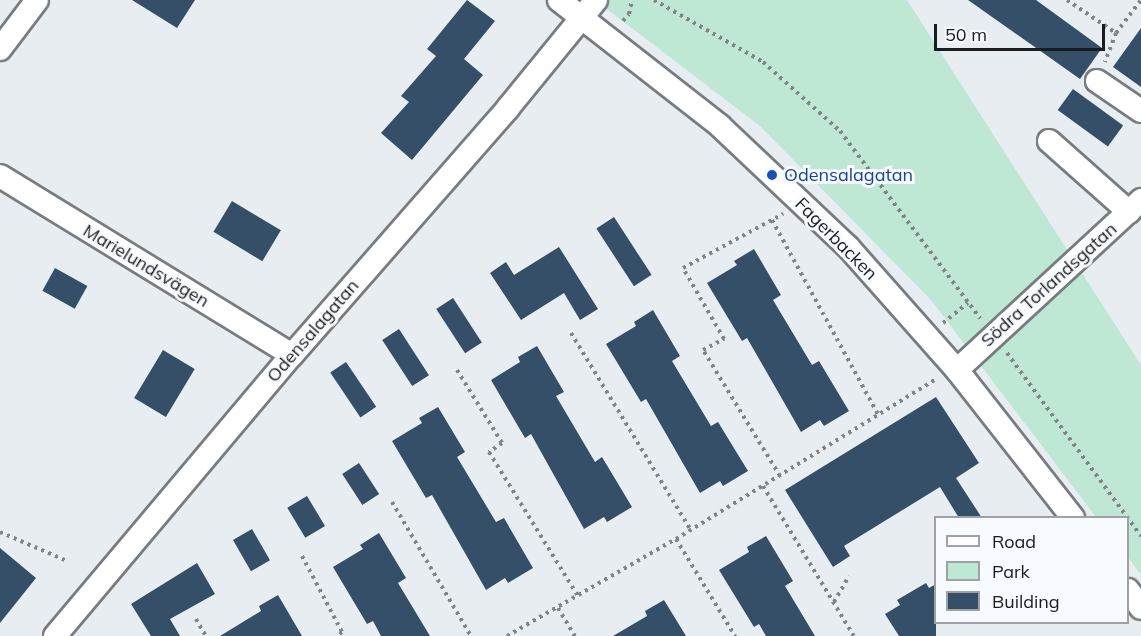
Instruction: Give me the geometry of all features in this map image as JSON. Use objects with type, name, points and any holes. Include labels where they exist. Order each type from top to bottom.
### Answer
[{"type":"street","points":[[0,49],[38,0]]},
{"type":"street","name":"Fagerbacken","points":[[559,0],[589,9],[720,126],[848,247],[957,370],[1071,516]]},
{"type":"street","name":"Odensalagatan","points":[[55,636],[291,355],[508,108],[589,9]]},
{"type":"street","points":[[1097,81],[1141,111]]},
{"type":"street","points":[[1048,141],[1135,206]]},
{"type":"street","name":"Marielundsvägen","points":[[0,176],[291,355]]},
{"type":"street","name":"Södra Torlandsgatan","points":[[957,370],[1135,206]]},
{"type":"street","points":[[1129,591],[1141,608]]},
{"type":"path","points":[[654,0],[764,62],[840,131],[994,335],[1126,516]]},
{"type":"path","points":[[1067,0],[1116,33]]},
{"type":"path","points":[[1097,81],[1116,33],[1141,0]]},
{"type":"path","points":[[780,476],[703,350],[724,339],[683,268],[801,203]]},
{"type":"path","points":[[772,220],[879,416]]},
{"type":"path","points":[[571,333],[691,530]]},
{"type":"path","points":[[457,370],[502,443],[489,452],[578,596]]},
{"type":"path","points":[[507,636],[691,530],[879,416],[932,381],[957,370]]},
{"type":"path","points":[[763,486],[854,636]]},
{"type":"path","points":[[392,502],[471,636]]},
{"type":"path","points":[[1129,520],[1141,536]]},
{"type":"path","points":[[0,532],[65,560]]},
{"type":"path","points":[[676,539],[735,636]]},
{"type":"path","points":[[302,556],[342,632],[337,636]]},
{"type":"path","points":[[834,603],[849,576]]},
{"type":"path","points":[[558,608],[575,636]]},
{"type":"path","points":[[196,620],[206,636]]},
{"type":"green space","points":[[595,0],[907,0],[1141,365],[1141,575],[1129,558],[1129,516],[1095,516],[931,300],[760,126]]},
{"type":"building","points":[[132,0],[195,0],[177,28]]},
{"type":"building","points":[[467,0],[495,21],[464,59],[483,75],[412,160],[381,133],[409,102],[401,96],[436,56],[427,49]]},
{"type":"building","points":[[968,0],[1036,0],[1102,48],[1080,79]]},
{"type":"building","points":[[1141,28],[1141,87],[1113,67]]},
{"type":"building","points":[[1073,89],[1123,125],[1108,146],[1058,110]]},
{"type":"building","points":[[232,201],[281,230],[262,261],[213,232]]},
{"type":"building","points":[[614,217],[652,275],[634,286],[596,228]]},
{"type":"building","points":[[559,247],[598,309],[580,320],[564,293],[521,320],[490,273],[506,262],[514,275]]},
{"type":"building","points":[[754,249],[781,295],[773,300],[812,365],[819,361],[849,411],[824,426],[820,420],[801,432],[747,338],[742,341],[707,283],[737,265],[734,261]]},
{"type":"building","points":[[55,268],[87,286],[75,309],[42,291]]},
{"type":"building","points":[[453,298],[482,342],[465,353],[436,309]]},
{"type":"building","points":[[653,310],[680,356],[672,361],[711,426],[718,422],[748,471],[723,486],[720,481],[700,493],[646,399],[641,402],[606,344],[636,326],[634,322]]},
{"type":"building","points":[[399,329],[429,375],[412,386],[382,340]]},
{"type":"building","points":[[537,346],[564,392],[556,396],[595,462],[602,457],[632,507],[607,522],[604,517],[584,529],[531,434],[525,438],[491,380],[520,362],[518,357]]},
{"type":"building","points":[[163,350],[195,369],[166,417],[134,398]]},
{"type":"building","points":[[346,362],[376,407],[360,417],[330,373]]},
{"type":"building","points":[[936,397],[979,463],[956,478],[981,516],[958,516],[940,487],[844,546],[850,556],[833,567],[785,490]]},
{"type":"building","points":[[438,407],[465,452],[457,457],[496,522],[504,518],[533,568],[508,583],[505,578],[486,590],[432,495],[426,498],[392,441],[422,423],[419,418]]},
{"type":"building","points":[[359,463],[379,494],[362,505],[342,474]]},
{"type":"building","points":[[307,496],[325,526],[305,538],[287,508]]},
{"type":"building","points":[[252,529],[270,560],[251,571],[233,540]]},
{"type":"building","points":[[379,533],[406,578],[398,583],[430,636],[381,636],[373,621],[367,624],[333,567],[363,549],[360,545]]},
{"type":"building","points":[[766,536],[793,581],[785,586],[815,636],[766,636],[759,624],[754,627],[719,570],[749,552],[747,547]]},
{"type":"building","points":[[0,548],[36,578],[0,623]]},
{"type":"building","points":[[197,563],[215,594],[170,619],[180,636],[151,636],[131,604]]},
{"type":"building","points":[[926,583],[929,588],[934,585],[936,636],[899,636],[885,614],[900,605],[897,600]]},
{"type":"building","points":[[278,595],[302,636],[220,636],[261,611],[259,606]]},
{"type":"building","points":[[664,600],[686,636],[613,636],[647,616],[645,611]]},
{"type":"place","name":"Odensalagatan","points":[[772,175]]}]
